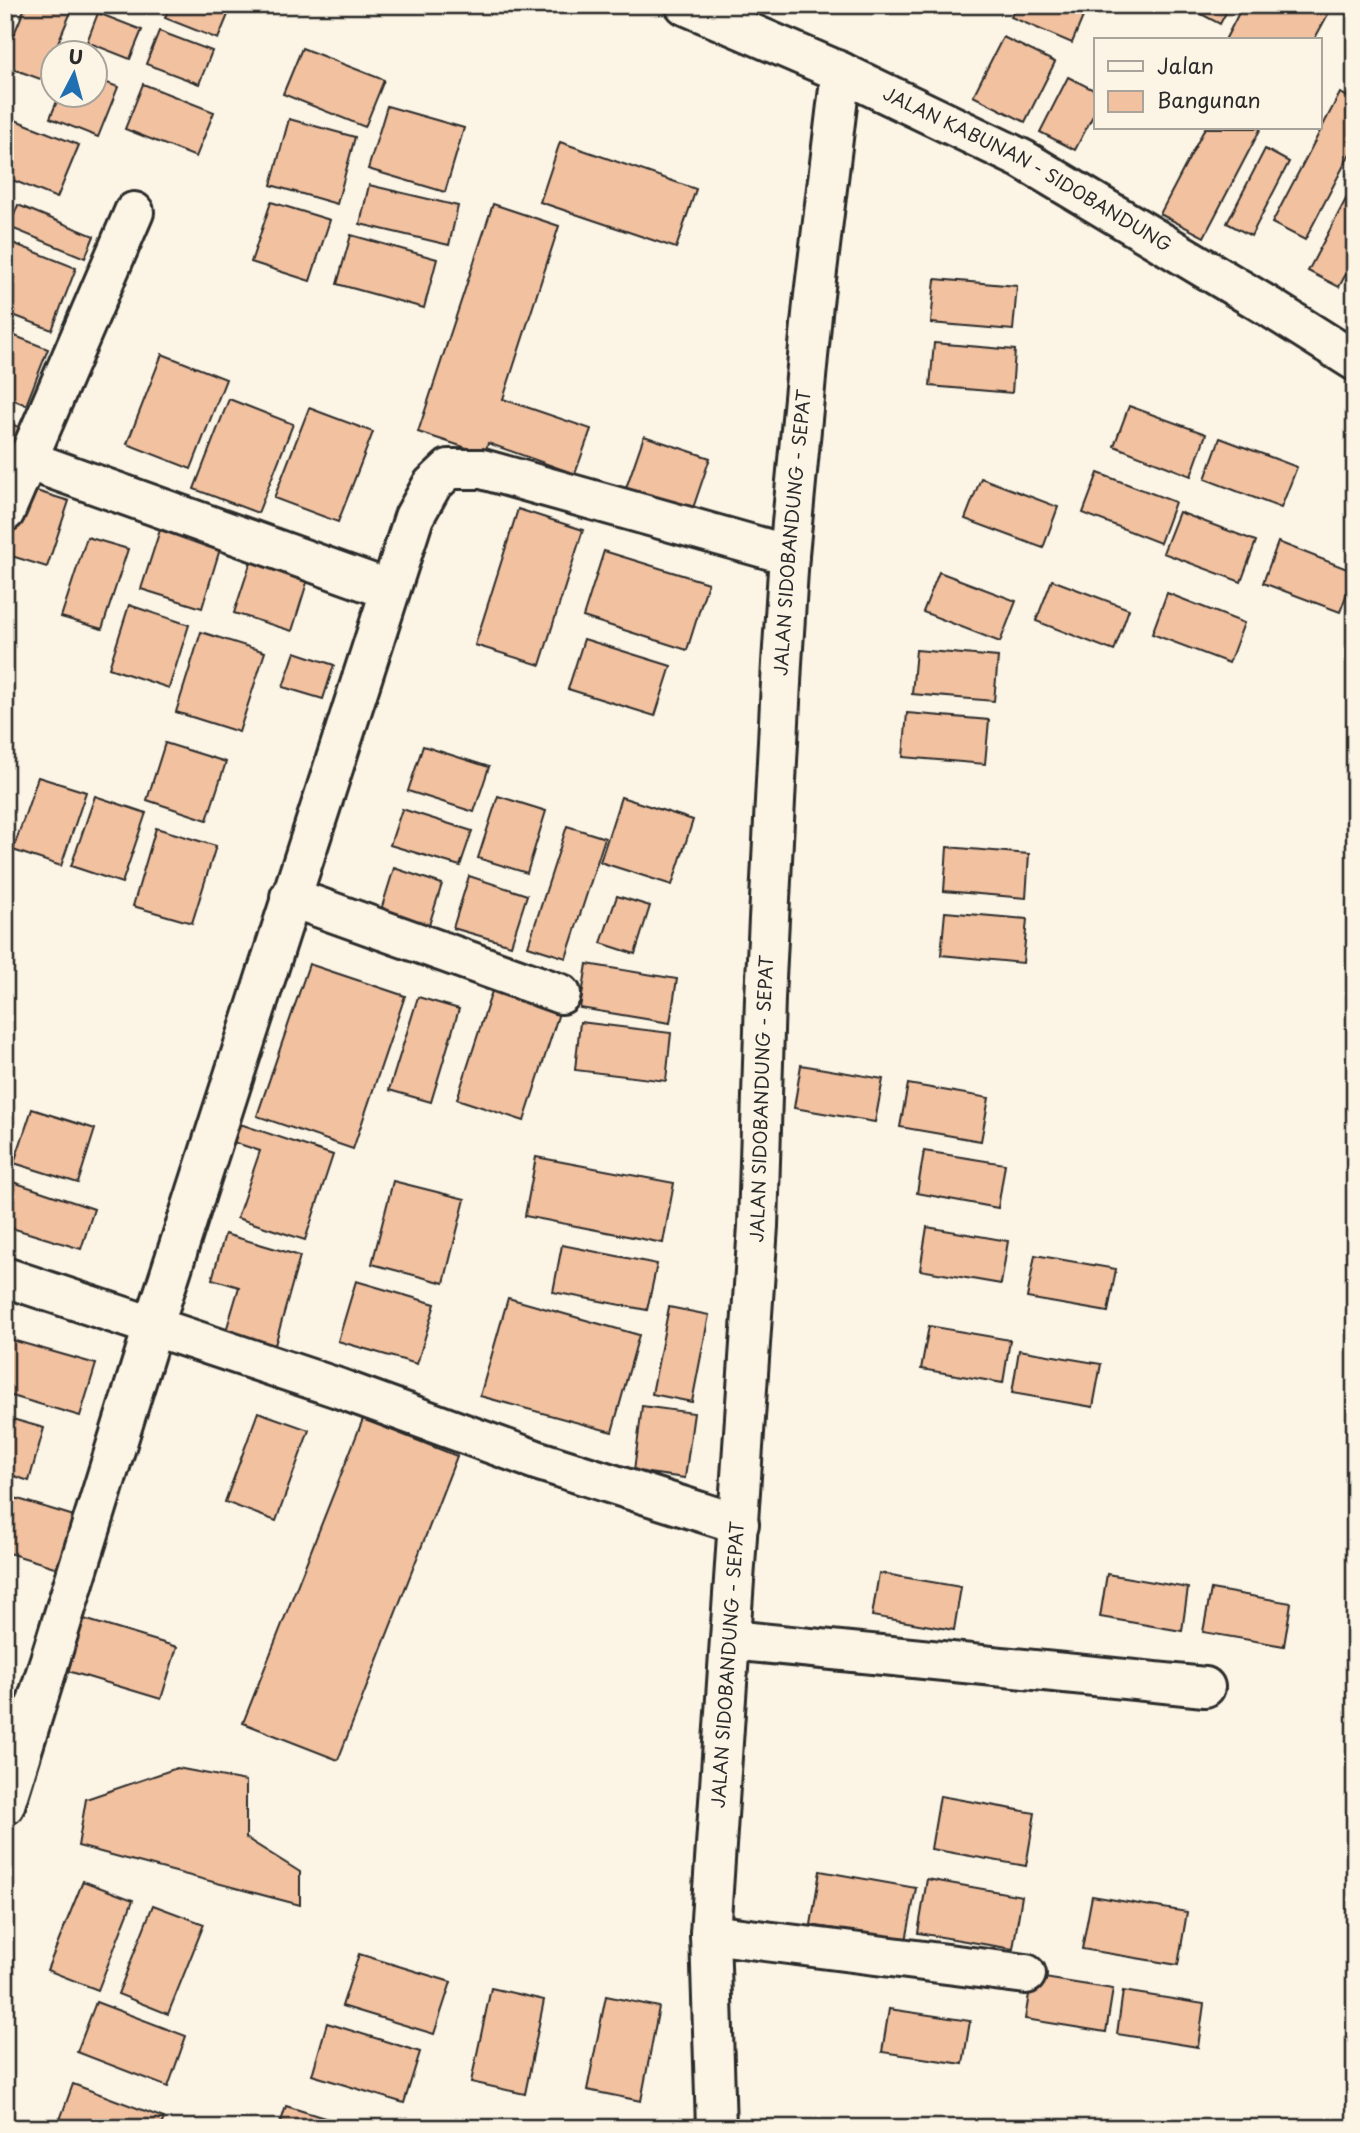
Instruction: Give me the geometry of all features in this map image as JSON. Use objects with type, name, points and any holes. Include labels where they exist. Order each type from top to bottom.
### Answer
[{"type":"street","name":"JALAN KABUNAN - SIDOBANDUNG","points":[[685,5],[841,72],[1022,159],[1355,361]]},
{"type":"street","name":"JALAN SIDOBANDUNG - SEPAT","points":[[716,2128],[710,1934],[758,1226],[765,998],[789,555],[813,304],[841,72]]},
{"type":"street","points":[[5,512],[134,212]]},
{"type":"street","points":[[27,460],[390,590]]},
{"type":"street","points":[[6,1799],[290,897],[414,517],[432,485],[449,469],[482,469],[789,555]]},
{"type":"street","points":[[290,897],[561,994]]},
{"type":"street","points":[[5,1277],[338,1388],[539,1461],[739,1524]]},
{"type":"street","points":[[731,1640],[1205,1687]]},
{"type":"street","points":[[710,1934],[1026,1974]]},
{"type":"building","points":[[26,5],[74,5],[60,38],[38,38],[38,78],[5,66],[5,56]]},
{"type":"building","points":[[170,5],[232,5],[218,39],[165,18]]},
{"type":"building","points":[[1016,5],[1088,5],[1072,43],[1011,17]]},
{"type":"building","points":[[1184,5],[1230,5],[1220,24]]},
{"type":"building","points":[[1243,5],[1333,5],[1315,38],[1226,38]]},
{"type":"building","points":[[98,13],[142,30],[130,59],[108,50],[108,38],[89,38]]},
{"type":"building","points":[[159,31],[212,51],[199,84],[146,64]]},
{"type":"building","points":[[1003,37],[1055,62],[1025,122],[973,96]]},
{"type":"building","points":[[302,48],[384,80],[365,127],[283,94]]},
{"type":"building","points":[[1068,77],[1094,90],[1094,114],[1075,150],[1040,132]]},
{"type":"building","points":[[108,83],[118,87],[98,137],[50,118],[54,108],[108,108]]},
{"type":"building","points":[[143,84],[214,112],[196,157],[125,129]]},
{"type":"building","points":[[1340,93],[1355,100],[1355,144],[1305,240],[1272,223]]},
{"type":"building","points":[[387,106],[464,128],[445,192],[368,169]]},
{"type":"building","points":[[5,116],[79,145],[57,198],[5,177]]},
{"type":"building","points":[[289,119],[355,137],[337,204],[271,185]]},
{"type":"building","points":[[1204,130],[1260,130],[1204,237],[1160,214]]},
{"type":"building","points":[[560,142],[696,189],[676,248],[540,202]]},
{"type":"building","points":[[1265,149],[1289,162],[1251,236],[1227,223]]},
{"type":"building","points":[[1355,182],[1355,257],[1339,287],[1308,271]]},
{"type":"building","points":[[369,185],[458,206],[449,245],[360,224]]},
{"type":"building","points":[[271,202],[330,220],[310,281],[251,262]]},
{"type":"building","points":[[493,204],[559,226],[503,399],[591,429],[575,474],[488,443],[485,454],[418,432]]},
{"type":"building","points":[[18,205],[94,236],[85,258],[9,227]]},
{"type":"building","points":[[351,235],[437,259],[424,308],[337,284]]},
{"type":"building","points":[[5,240],[76,268],[52,330],[5,312]]},
{"type":"building","points":[[935,279],[1017,286],[1013,330],[931,323]]},
{"type":"building","points":[[5,332],[48,349],[26,405],[5,396]]},
{"type":"building","points":[[934,343],[1015,350],[1012,393],[930,386]]},
{"type":"building","points":[[162,354],[226,379],[191,469],[127,444]]},
{"type":"building","points":[[229,399],[293,424],[258,513],[194,489]]},
{"type":"building","points":[[1129,406],[1206,434],[1191,476],[1114,446]]},
{"type":"building","points":[[309,408],[373,432],[338,522],[274,498]]},
{"type":"building","points":[[5,422],[19,427],[8,455],[5,454]]},
{"type":"building","points":[[644,436],[710,458],[691,514],[625,491]]},
{"type":"building","points":[[1220,438],[1297,467],[1281,508],[1205,479]]},
{"type":"building","points":[[1098,473],[1175,502],[1160,543],[1083,513]]},
{"type":"building","points":[[981,478],[1058,507],[1043,548],[965,519]]},
{"type":"building","points":[[20,486],[69,501],[47,567],[5,554],[5,534]]},
{"type":"building","points":[[518,509],[583,530],[540,665],[475,645]]},
{"type":"building","points":[[1179,512],[1256,541],[1241,582],[1163,553]]},
{"type":"building","points":[[160,530],[220,549],[202,608],[141,589]]},
{"type":"building","points":[[87,537],[128,549],[102,629],[61,617]]},
{"type":"building","points":[[1278,542],[1355,572],[1340,612],[1263,583]]},
{"type":"building","points":[[604,551],[708,583],[687,650],[583,617]]},
{"type":"building","points":[[252,558],[309,576],[292,631],[234,613]]},
{"type":"building","points":[[939,572],[1016,601],[1000,642],[923,612]]},
{"type":"building","points":[[1052,580],[1129,609],[1114,651],[1036,621]]},
{"type":"building","points":[[1167,593],[1244,623],[1229,663],[1152,634]]},
{"type":"building","points":[[129,605],[189,625],[169,688],[109,668]]},
{"type":"building","points":[[201,632],[265,652],[239,732],[176,712]]},
{"type":"building","points":[[584,639],[671,666],[655,716],[568,689]]},
{"type":"building","points":[[916,650],[998,657],[994,701],[912,694]]},
{"type":"building","points":[[295,652],[334,665],[323,699],[283,687]]},
{"type":"building","points":[[907,713],[989,720],[985,764],[903,757]]},
{"type":"building","points":[[165,743],[226,762],[207,820],[147,800]]},
{"type":"building","points":[[423,746],[489,767],[474,812],[408,791]]},
{"type":"building","points":[[38,777],[86,792],[61,866],[13,850]]},
{"type":"building","points":[[95,796],[146,813],[122,883],[71,866]]},
{"type":"building","points":[[498,796],[546,811],[527,873],[478,858]]},
{"type":"building","points":[[621,797],[693,820],[672,885],[600,862]]},
{"type":"building","points":[[402,809],[472,831],[460,866],[390,845]]},
{"type":"building","points":[[567,826],[605,838],[566,958],[528,946]]},
{"type":"building","points":[[156,828],[216,846],[192,923],[133,906]]},
{"type":"building","points":[[947,847],[1029,854],[1026,898],[944,891]]},
{"type":"building","points":[[394,868],[442,884],[429,925],[381,910]]},
{"type":"building","points":[[469,876],[527,895],[511,945],[453,928]]},
{"type":"building","points":[[617,896],[650,906],[635,954],[601,943]]},
{"type":"building","points":[[945,912],[1027,919],[1023,963],[941,955]]},
{"type":"building","points":[[309,964],[405,996],[353,1149],[257,1116]]},
{"type":"building","points":[[587,964],[677,979],[670,1023],[580,1008]]},
{"type":"building","points":[[493,988],[560,1010],[524,1121],[457,1099]]},
{"type":"building","points":[[418,997],[459,1009],[431,1102],[389,1090]]},
{"type":"building","points":[[580,1022],[671,1033],[666,1081],[575,1070]]},
{"type":"building","points":[[801,1065],[883,1079],[875,1122],[794,1108]]},
{"type":"building","points":[[908,1084],[989,1098],[981,1141],[900,1127]]},
{"type":"building","points":[[32,1109],[95,1129],[78,1183],[14,1163]]},
{"type":"building","points":[[237,1123],[333,1155],[305,1240],[237,1218],[260,1151],[230,1141]]},
{"type":"building","points":[[924,1151],[1005,1164],[998,1208],[917,1193]]},
{"type":"building","points":[[536,1157],[674,1183],[663,1243],[525,1216]]},
{"type":"building","points":[[7,1180],[94,1209],[81,1249],[5,1226]]},
{"type":"building","points":[[393,1181],[465,1199],[444,1283],[372,1264]]},
{"type":"building","points":[[927,1227],[1008,1241],[1001,1284],[920,1270]]},
{"type":"building","points":[[225,1234],[300,1256],[275,1345],[226,1331],[239,1287],[212,1279]]},
{"type":"building","points":[[562,1245],[657,1264],[647,1310],[553,1292]]},
{"type":"building","points":[[1035,1255],[1116,1269],[1108,1312],[1027,1298]]},
{"type":"building","points":[[356,1281],[435,1304],[417,1364],[338,1341]]},
{"type":"building","points":[[508,1298],[639,1335],[612,1432],[480,1396]]},
{"type":"building","points":[[669,1307],[709,1315],[692,1402],[652,1394]]},
{"type":"building","points":[[929,1326],[1010,1340],[1003,1383],[921,1369]]},
{"type":"building","points":[[5,1338],[96,1364],[80,1416],[5,1394]]},
{"type":"building","points":[[1019,1350],[1101,1364],[1093,1407],[1012,1393]]},
{"type":"building","points":[[642,1406],[694,1413],[685,1478],[634,1471]]},
{"type":"building","points":[[258,1412],[309,1430],[276,1521],[225,1502]]},
{"type":"building","points":[[5,1417],[44,1428],[29,1481],[5,1473]]},
{"type":"building","points":[[363,1419],[457,1456],[338,1760],[243,1723]]},
{"type":"building","points":[[5,1495],[87,1520],[71,1572],[5,1552]]},
{"type":"building","points":[[879,1573],[961,1587],[954,1630],[872,1616]]},
{"type":"building","points":[[1107,1574],[1188,1588],[1182,1631],[1100,1617]]},
{"type":"building","points":[[1211,1589],[1291,1603],[1284,1646],[1203,1632]]},
{"type":"building","points":[[84,1619],[177,1647],[161,1699],[68,1671]]},
{"type":"building","points":[[177,1768],[246,1781],[246,1838],[300,1872],[300,1905],[78,1846],[86,1799]]},
{"type":"building","points":[[940,1796],[1035,1813],[1026,1866],[931,1849]]},
{"type":"building","points":[[820,1871],[916,1888],[906,1941],[811,1925]]},
{"type":"building","points":[[927,1879],[1022,1896],[1013,1949],[918,1933]]},
{"type":"building","points":[[83,1881],[133,1900],[98,1990],[47,1970]]},
{"type":"building","points":[[1092,1896],[1187,1912],[1178,1965],[1082,1949]]},
{"type":"building","points":[[153,1905],[204,1924],[168,2014],[118,1994]]},
{"type":"building","points":[[359,1954],[451,1982],[434,2034],[342,2006]]},
{"type":"building","points":[[1032,1976],[1113,1989],[1106,2032],[1025,2019]]},
{"type":"building","points":[[491,1988],[544,2000],[525,2094],[471,2082]]},
{"type":"building","points":[[1123,1991],[1204,2004],[1198,2047],[1117,2034]]},
{"type":"building","points":[[606,1996],[659,2007],[641,2101],[587,2090]]},
{"type":"building","points":[[96,2002],[186,2036],[168,2087],[77,2052]]},
{"type":"building","points":[[889,2009],[970,2021],[963,2064],[882,2052]]},
{"type":"building","points":[[327,2023],[420,2052],[404,2103],[312,2075]]},
{"type":"building","points":[[73,2084],[164,2118],[160,2128],[57,2128]]},
{"type":"building","points":[[286,2106],[357,2128],[279,2128]]}]
